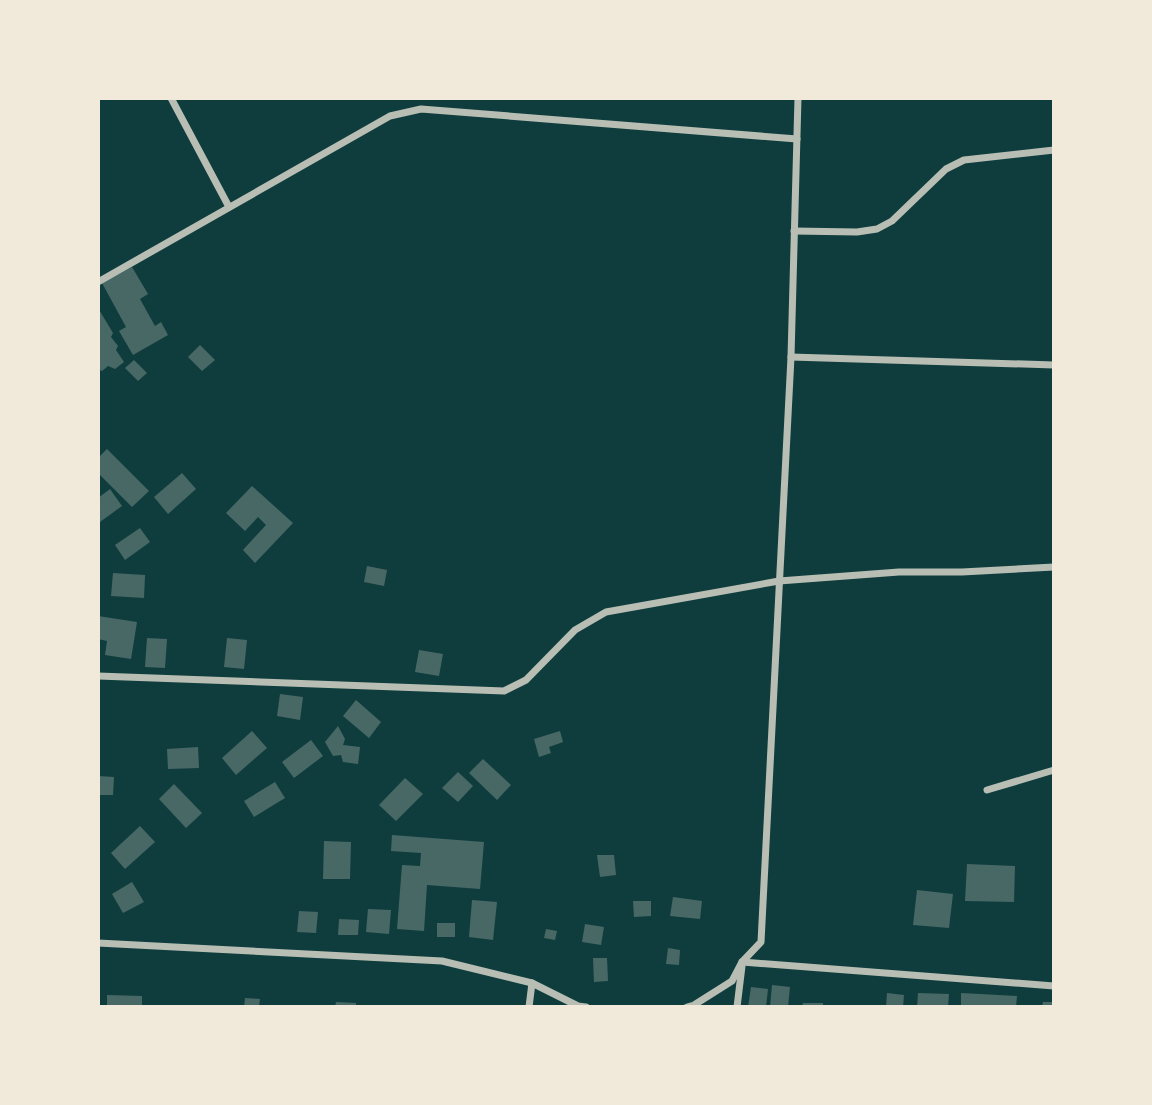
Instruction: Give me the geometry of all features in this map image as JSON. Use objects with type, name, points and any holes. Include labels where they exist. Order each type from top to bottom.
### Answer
[{"type":"street","points":[[171,98],[229,207]]},
{"type":"street","points":[[687,1007],[732,981],[742,962],[761,942],[791,357],[798,98]]},
{"type":"street","points":[[98,282],[390,117],[421,110],[797,139]]},
{"type":"street","points":[[794,231],[857,232],[877,229],[892,221],[946,169],[964,160],[1054,150]]},
{"type":"street","points":[[791,357],[1054,365]]},
{"type":"street","points":[[98,676],[504,691],[526,680],[576,630],[606,612],[779,581],[899,572],[1054,567]]},
{"type":"street","points":[[987,790],[1054,770]]},
{"type":"street","points":[[98,943],[442,961],[532,983],[578,1006],[586,1007]]},
{"type":"street","points":[[742,962],[1054,986]]},
{"type":"street","points":[[737,1007],[742,962]]},
{"type":"street","points":[[529,1007],[532,983]]},
{"type":"building","points":[[132,267],[148,294],[140,299],[155,326],[161,322],[168,335],[133,355],[119,331],[126,327],[102,283]]},
{"type":"building","points":[[98,308],[113,333],[111,337],[124,362],[115,369],[108,366],[102,371],[98,369]]},
{"type":"building","points":[[200,345],[215,360],[202,371],[188,357]]},
{"type":"building","points":[[134,360],[147,373],[138,381],[125,368]]},
{"type":"building","points":[[107,449],[149,491],[132,507],[98,473],[98,458]]},
{"type":"building","points":[[182,473],[196,489],[168,514],[154,497]]},
{"type":"building","points":[[252,486],[293,523],[255,563],[243,550],[266,525],[258,517],[245,531],[226,513]]},
{"type":"building","points":[[110,489],[122,506],[100,522],[98,498]]},
{"type":"building","points":[[140,528],[150,542],[125,560],[115,545]]},
{"type":"building","points":[[367,566],[387,570],[384,586],[364,582]]},
{"type":"building","points":[[113,573],[145,575],[144,598],[111,596]]},
{"type":"building","points":[[98,616],[137,622],[131,659],[105,655],[107,641],[98,639]]},
{"type":"building","points":[[147,638],[167,639],[165,668],[145,667]]},
{"type":"building","points":[[227,638],[247,640],[244,669],[224,667]]},
{"type":"building","points":[[419,650],[443,654],[439,676],[415,672]]},
{"type":"building","points":[[280,694],[303,697],[300,720],[277,716]]},
{"type":"building","points":[[356,700],[381,722],[369,738],[343,716]]},
{"type":"building","points":[[338,726],[345,739],[343,745],[360,747],[358,764],[343,762],[341,755],[333,756],[325,742]]},
{"type":"building","points":[[252,731],[267,748],[236,775],[222,758]]},
{"type":"building","points":[[560,731],[563,742],[549,747],[551,753],[539,757],[534,739]]},
{"type":"building","points":[[311,740],[323,756],[294,778],[282,762]]},
{"type":"building","points":[[198,747],[199,768],[168,769],[167,749]]},
{"type":"building","points":[[483,759],[511,785],[497,800],[469,773]]},
{"type":"building","points":[[458,772],[473,786],[458,802],[442,788]]},
{"type":"building","points":[[98,776],[114,777],[113,795],[98,795]]},
{"type":"building","points":[[405,778],[423,794],[396,821],[379,805]]},
{"type":"building","points":[[275,782],[285,798],[254,817],[244,801]]},
{"type":"building","points":[[174,784],[202,813],[186,828],[159,799]]},
{"type":"building","points":[[140,826],[155,842],[125,869],[111,853]]},
{"type":"building","points":[[392,835],[484,842],[480,889],[427,885],[424,931],[397,929],[402,865],[420,866],[421,853],[391,851]]},
{"type":"building","points":[[324,841],[351,842],[350,879],[323,879]]},
{"type":"building","points":[[597,855],[614,855],[616,875],[600,877]]},
{"type":"building","points":[[967,864],[1015,866],[1014,902],[965,901]]},
{"type":"building","points":[[132,882],[144,902],[123,913],[112,894]]},
{"type":"building","points":[[917,890],[953,894],[949,928],[913,925]]},
{"type":"building","points":[[673,897],[702,901],[700,919],[670,916]]},
{"type":"building","points":[[472,900],[497,902],[493,940],[469,937]]},
{"type":"building","points":[[633,901],[651,901],[651,916],[634,917]]},
{"type":"building","points":[[368,909],[391,910],[389,934],[366,932]]},
{"type":"building","points":[[299,911],[318,912],[316,933],[297,932]]},
{"type":"building","points":[[339,919],[359,920],[358,935],[338,935]]},
{"type":"building","points":[[437,923],[455,923],[455,937],[437,937]]},
{"type":"building","points":[[585,924],[604,927],[601,945],[582,942]]},
{"type":"building","points":[[546,929],[557,931],[555,940],[544,938]]},
{"type":"building","points":[[668,948],[680,950],[679,965],[666,964]]},
{"type":"building","points":[[593,958],[607,958],[608,981],[594,982]]},
{"type":"building","points":[[772,985],[790,987],[788,1007],[770,1007]]},
{"type":"building","points":[[751,987],[768,989],[766,1007],[748,1007]]},
{"type":"building","points":[[887,993],[904,995],[903,1007],[886,1007]]},
{"type":"building","points":[[918,993],[949,994],[948,1007],[917,1007]]},
{"type":"building","points":[[961,993],[1017,996],[1016,1007],[961,1007]]},
{"type":"building","points":[[107,995],[142,996],[142,1007],[107,1007]]},
{"type":"building","points":[[245,998],[260,999],[259,1007],[244,1007]]},
{"type":"building","points":[[336,1002],[356,1003],[356,1007],[335,1007]]},
{"type":"building","points":[[1043,1002],[1054,1002],[1054,1007],[1042,1007]]},
{"type":"building","points":[[803,1003],[823,1003],[823,1007],[802,1007]]}]
